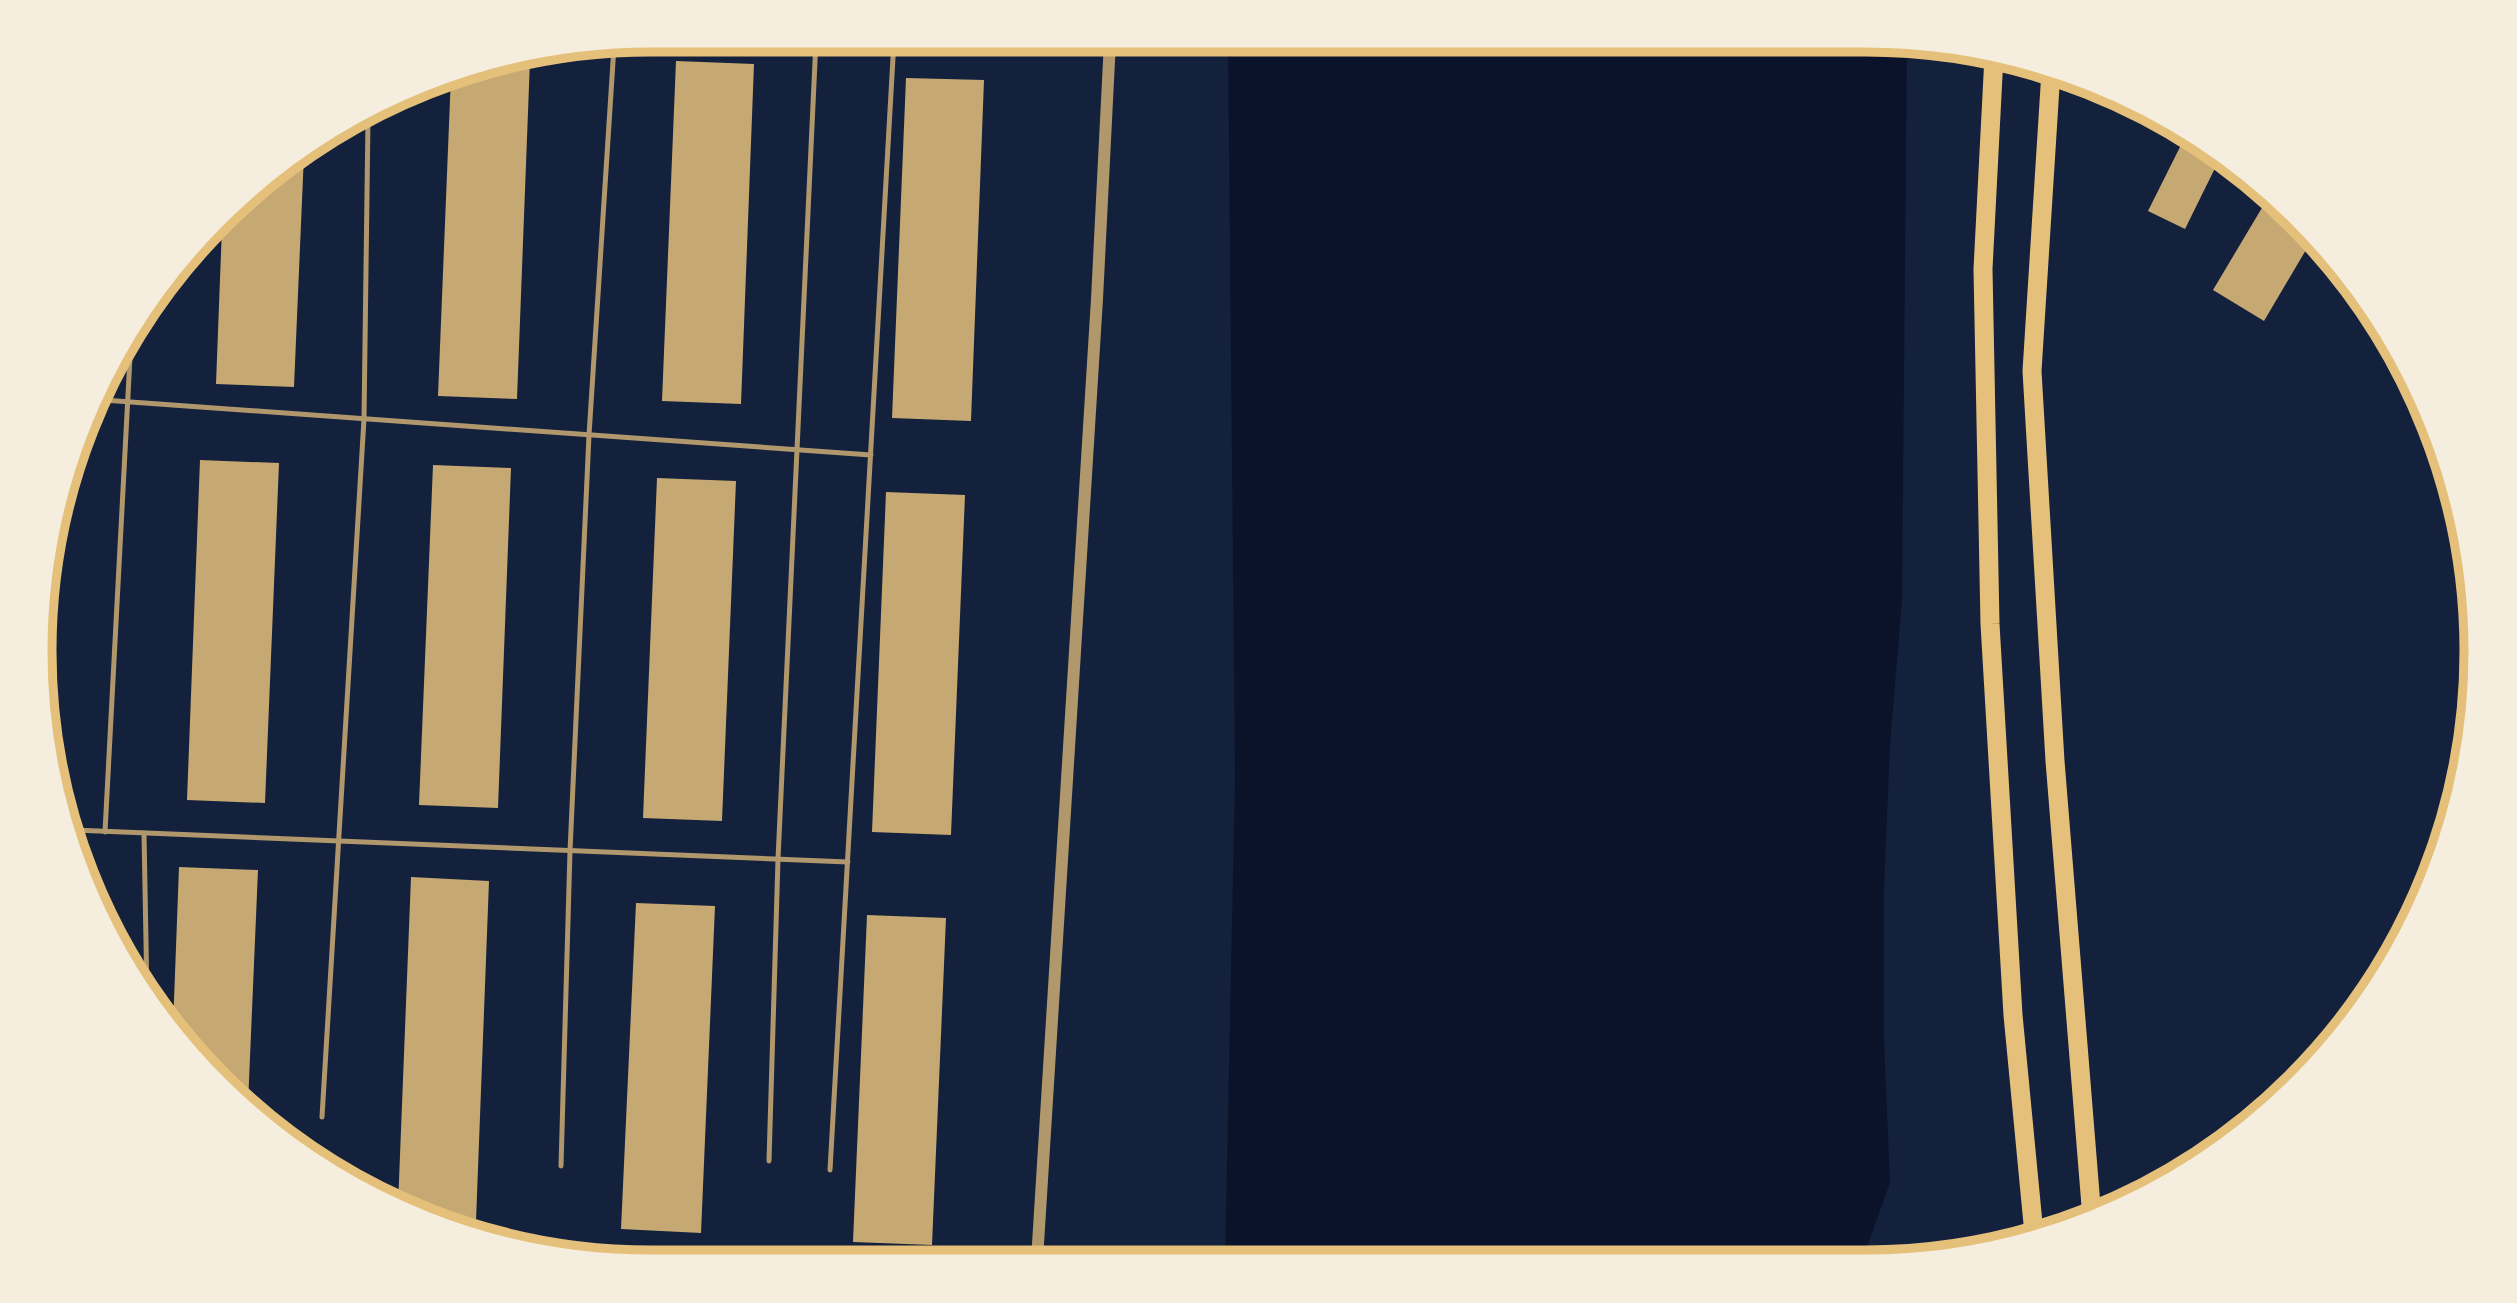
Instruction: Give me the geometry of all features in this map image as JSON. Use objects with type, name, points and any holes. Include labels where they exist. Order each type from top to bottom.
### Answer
[{"type":"highway","points":[[1993,67],[1983,269],[1990,624],[2013,1015],[2033,1226]]},
{"type":"highway","points":[[2050,82],[2032,371],[2055,761],[2091,1206]]},
{"type":"street","points":[[1038,1250],[1097,299],[1109,52]]},
{"type":"lane","points":[[769,1161],[778,859],[816,52]]},
{"type":"lane","points":[[830,1170],[893,52]]},
{"type":"lane","points":[[561,1166],[570,851],[589,435],[614,54]]},
{"type":"lane","points":[[321,1117],[364,419],[368,124]]},
{"type":"lane","points":[[105,832],[129,359]]},
{"type":"lane","points":[[108,400],[871,455]]},
{"type":"lane","points":[[80,831],[848,862]]},
{"type":"lane","points":[[144,834],[147,973]]},
{"type":"water","points":[[1228,52],[1907,54],[1902,600],[1890,745],[1884,891],[1884,1037],[1890,1183],[1866,1250],[1225,1250],[1235,778]]},
{"type":"building","points":[[676,61],[754,64],[741,404],[662,401]]},
{"type":"building","points":[[530,65],[517,399],[438,396],[451,87]]},
{"type":"building","points":[[906,78],[984,80],[971,421],[892,418]]},
{"type":"building","points":[[2182,143],[2216,166],[2185,229],[2148,211]]},
{"type":"building","points":[[304,164],[294,387],[216,384],[222,235],[257,201]]},
{"type":"building","points":[[2264,205],[2307,248],[2264,321],[2213,290]]},
{"type":"building","points":[[200,460],[279,463],[265,803],[187,800]]},
{"type":"building","points":[[433,465],[511,468],[498,808],[419,805]]},
{"type":"building","points":[[657,478],[736,481],[722,821],[643,818]]},
{"type":"building","points":[[886,492],[965,495],[951,835],[872,832]]},
{"type":"building","points":[[179,867],[258,870],[248,1094],[201,1046],[174,1013]]},
{"type":"building","points":[[411,877],[489,881],[476,1221],[459,1219],[398,1194]]},
{"type":"building","points":[[636,903],[715,906],[701,1233],[621,1229]]},
{"type":"building","points":[[867,915],[946,918],[932,1245],[853,1242]]}]
